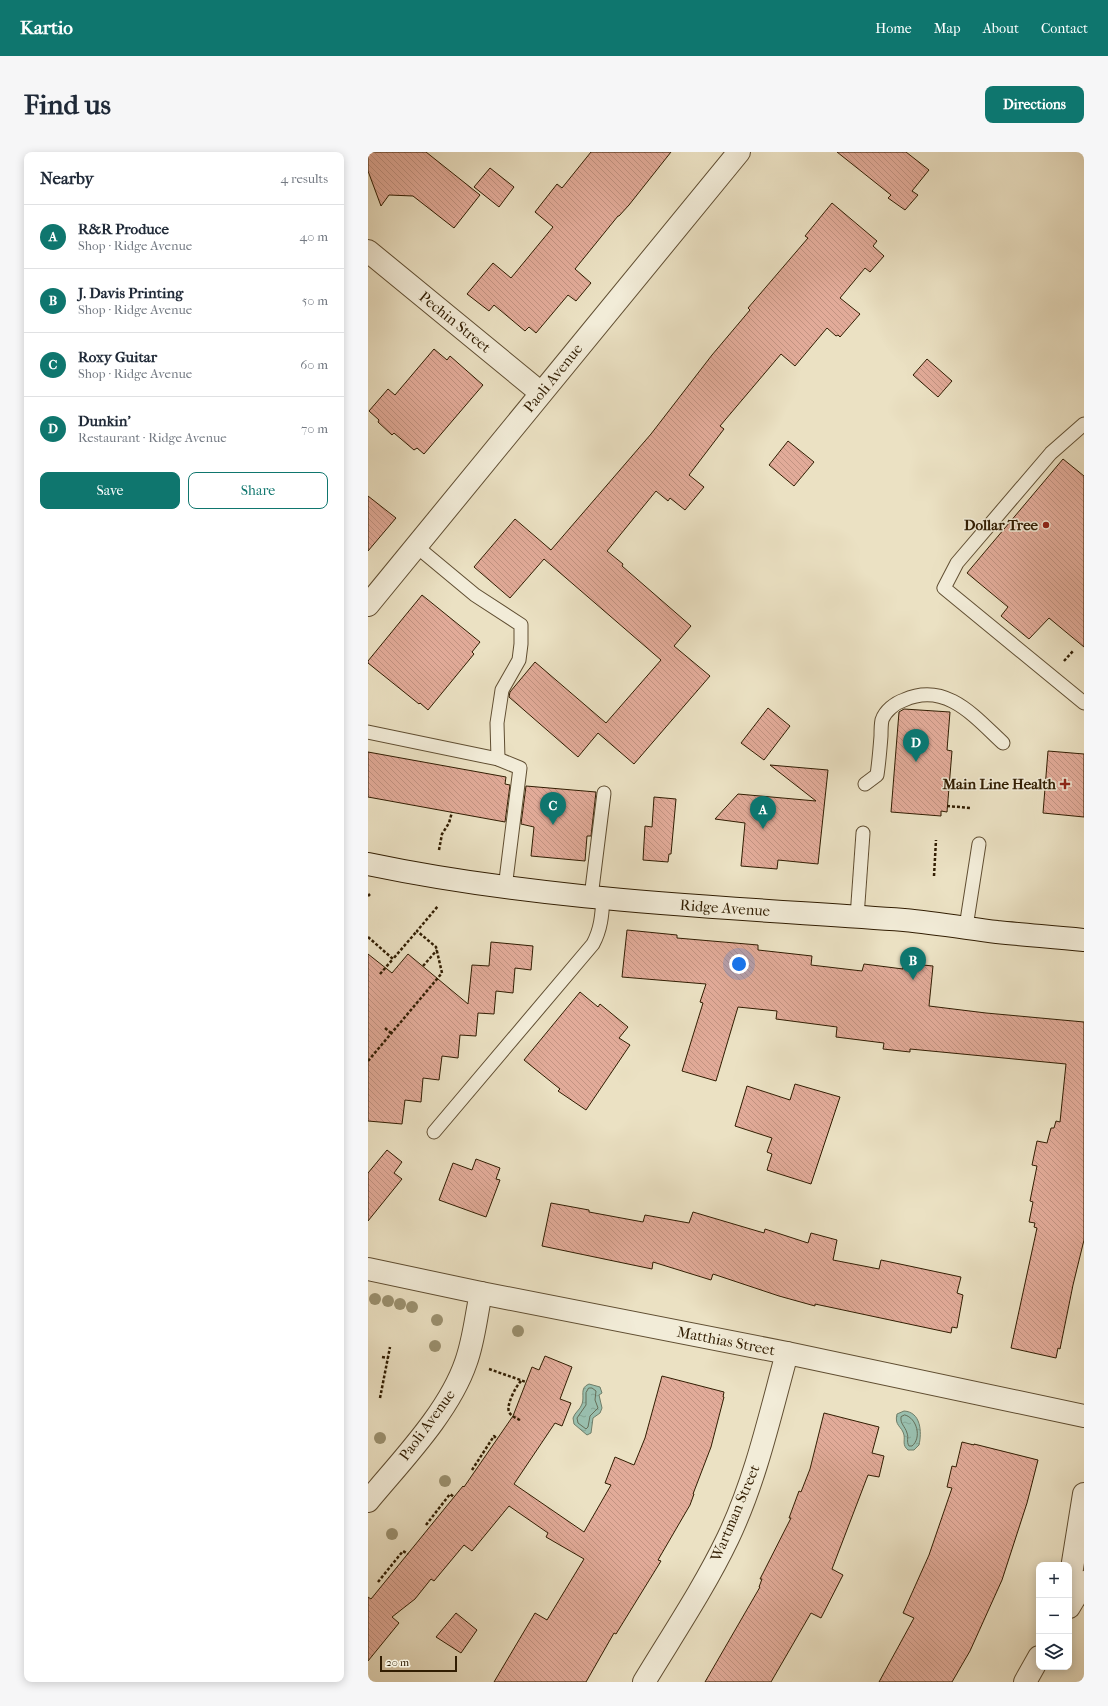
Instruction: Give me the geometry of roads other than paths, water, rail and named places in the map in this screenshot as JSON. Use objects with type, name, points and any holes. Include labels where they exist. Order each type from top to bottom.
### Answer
[{"type":"street","name":"Paoli Avenue","points":[[368,605],[739,152]]},
{"type":"street","name":"Pechin Street","points":[[368,251],[542,393]]},
{"type":"street","name":"Ridge Avenue","points":[[368,864],[416,874],[505,888],[597,898],[927,922],[998,932],[1084,940]]},
{"type":"street","name":"Matthias Street","points":[[368,1269],[481,1293],[787,1353],[1084,1416]]},
{"type":"street","name":"Paoli Avenue","points":[[368,1501],[444,1408],[467,1361],[481,1293]]},
{"type":"street","name":"Wartman Street","points":[[644,1682],[728,1538],[754,1471],[787,1353]]},
{"type":"street","points":[[1072,1568],[1084,1494]]},
{"type":"street","points":[[1072,1601],[1084,1582]]},
{"type":"street","points":[[1025,1682],[1036,1663]]},
{"type":"lane","points":[[1084,424],[1051,453],[957,563],[944,588],[1084,703]]},
{"type":"lane","points":[[416,546],[475,595],[521,625],[521,644],[518,660],[502,690],[497,723],[498,759]]},
{"type":"lane","points":[[866,784],[877,775],[882,720],[889,709],[898,702],[910,697],[923,694],[940,696],[953,700],[969,711],[1003,742]]},
{"type":"lane","points":[[368,732],[498,759],[520,768],[505,888]]},
{"type":"lane","points":[[434,1132],[593,944],[601,924],[597,898],[604,793]]},
{"type":"lane","points":[[857,918],[863,833]]},
{"type":"lane","points":[[966,927],[979,844]]},
{"type":"water","points":[[589,1384],[600,1387],[602,1393],[599,1395],[602,1408],[600,1413],[593,1418],[591,1433],[587,1435],[574,1424],[573,1418],[582,1404],[583,1390]]},
{"type":"water","points":[[904,1411],[910,1412],[914,1415],[919,1424],[919,1445],[914,1450],[908,1450],[905,1446],[903,1432],[897,1424],[897,1414]]},
{"type":"place","name":"Dollar Tree","points":[[1046,525]]},
{"type":"place","name":"Dunkin'","points":[[916,762]]},
{"type":"place","name":"Main Line Health","points":[[1065,784]]},
{"type":"place","name":"Roxy Guitar","points":[[553,825]]},
{"type":"place","name":"R&R Produce","points":[[763,829]]},
{"type":"place","name":"J. Davis Printing","points":[[913,980]]}]
